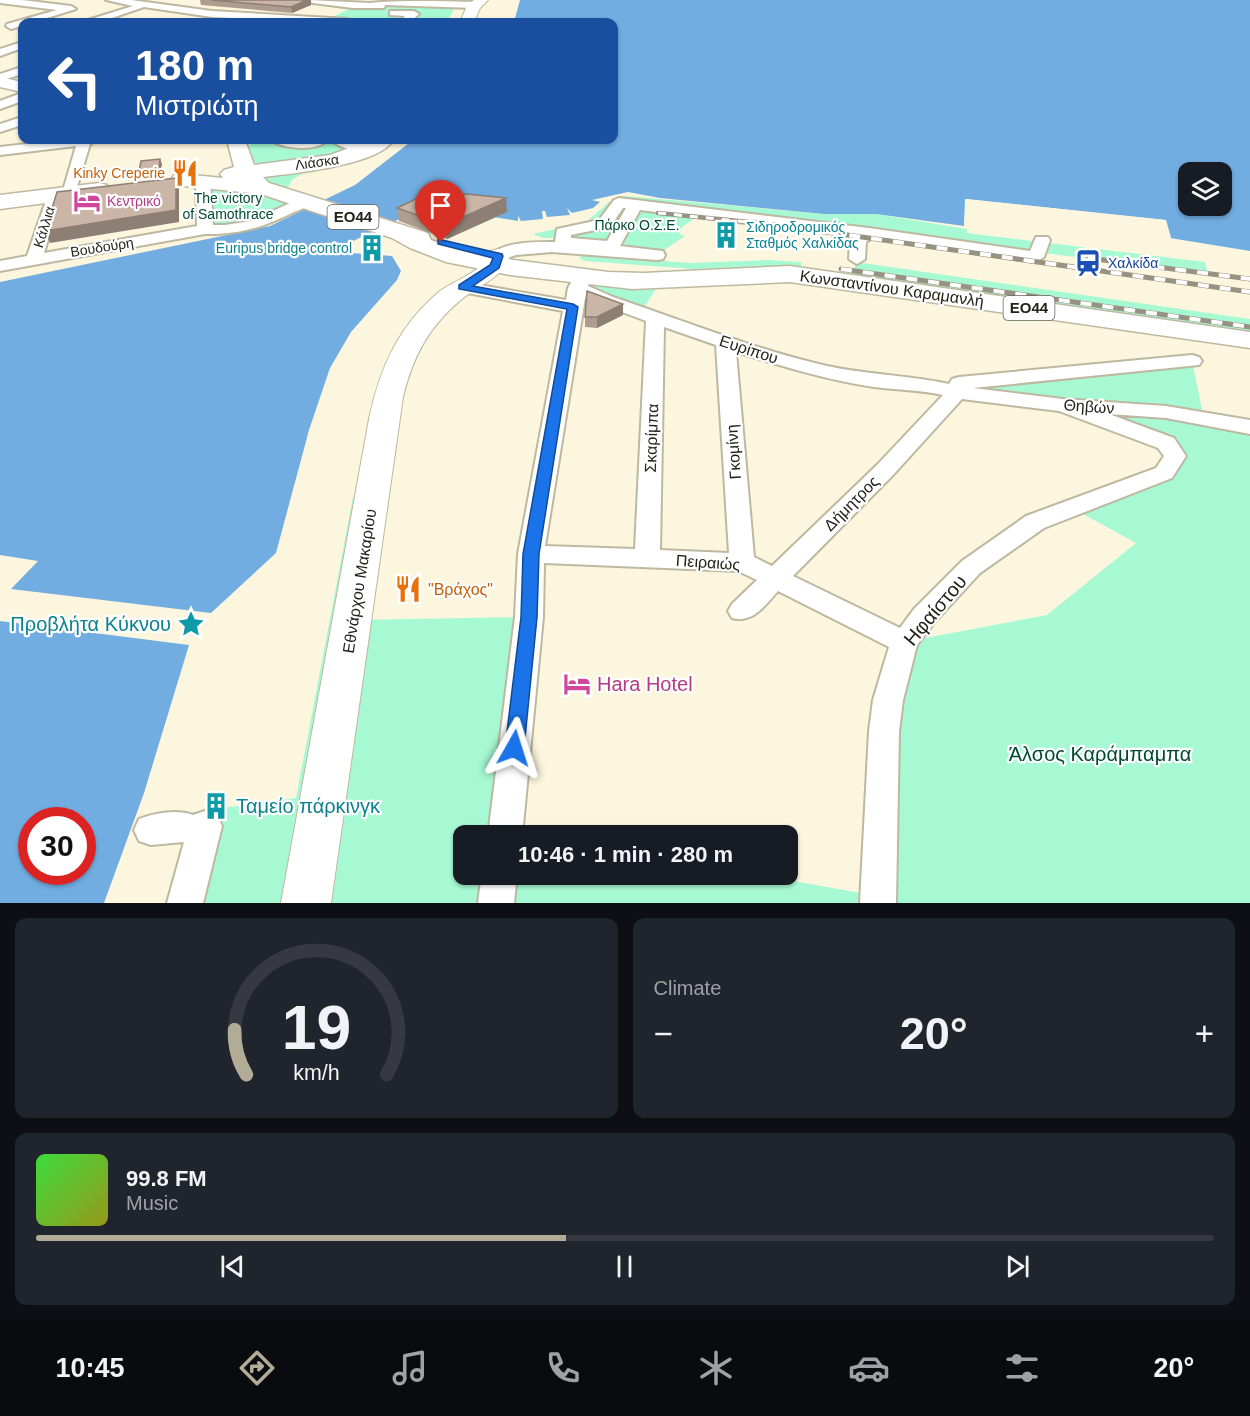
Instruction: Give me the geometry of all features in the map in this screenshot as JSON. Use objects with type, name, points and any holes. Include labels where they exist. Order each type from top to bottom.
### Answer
[{"type":"main road","points":[[0,80],[18,86]]},
{"type":"main road","name":"ΕΟ44","points":[[237,144],[246,171],[252,180],[264,188]]},
{"type":"main road","name":"Λιάσκα","points":[[182,181],[246,171],[309,144],[329,162],[352,156],[378,144]]},
{"type":"main road","points":[[298,197],[288,183],[302,173],[329,162]]},
{"type":"main road","name":"ΕΟ44","points":[[182,181],[264,188],[298,197]]},
{"type":"main road","points":[[0,202],[116,188]]},
{"type":"main road","name":"Κωνσταντίνου Καραμανλή","points":[[298,197],[399,233],[481,272],[577,291],[644,281],[711,275],[764,273],[807,276],[1250,340]]},
{"type":"main road","name":"Κωνσταντίνου Καραμανλή","points":[[481,272],[546,255],[622,272],[711,275]]},
{"type":"street","points":[[0,0],[70,9],[42,18]]},
{"type":"street","points":[[111,0],[245,18]]},
{"type":"street","points":[[104,18],[159,0]]},
{"type":"street","points":[[313,0],[370,6],[382,2],[451,2],[473,10]]},
{"type":"street","points":[[382,2],[375,6],[386,12],[414,14],[473,10]]},
{"type":"street","points":[[203,18],[243,3]]},
{"type":"street","points":[[326,18],[357,3]]},
{"type":"street","points":[[386,12],[403,7],[408,3]]},
{"type":"street","points":[[299,10],[336,13]]},
{"type":"street","points":[[410,18],[414,14]]},
{"type":"street","points":[[0,24],[17,26]]},
{"type":"street","points":[[0,53],[18,46]]},
{"type":"street","points":[[0,80],[18,72]]},
{"type":"street","points":[[0,105],[18,98]]},
{"type":"street","points":[[0,128],[18,122]]},
{"type":"street","points":[[0,151],[61,144]]},
{"type":"street","name":"Κάλλια","points":[[34,259],[86,144]]},
{"type":"street","points":[[346,144],[378,144]]},
{"type":"street","points":[[182,181],[205,229]]},
{"type":"street","name":"Βουδούρη","points":[[0,266],[205,229],[225,230],[261,222],[298,197]]},
{"type":"street","points":[[657,255],[563,242],[563,232],[604,224],[619,203],[869,233],[1036,257],[1042,240]]},
{"type":"street","points":[[611,248],[635,206]]},
{"type":"street","points":[[857,259],[858,240],[869,233]]},
{"type":"street","points":[[546,255],[611,248]]},
{"type":"street","name":"Ευρίπου","points":[[481,272],[577,291],[725,342],[827,372],[875,381],[927,385]]},
{"type":"street","name":"Εθνάρχου Μακαρίου","points":[[306,903],[374,493],[382,431],[396,367],[416,331],[481,272]]},
{"type":"street","points":[[506,825],[529,617],[531,554],[577,291]]},
{"type":"street","name":"Σκαρίμπα","points":[[647,559],[655,317]]},
{"type":"street","name":"Γκομίνη","points":[[725,342],[742,562]]},
{"type":"street","points":[[927,385],[1192,361]]},
{"type":"street","name":"Θηβών","points":[[927,385],[957,392],[1063,405],[1166,412],[1250,427]]},
{"type":"street","name":"Δήμητρος","points":[[742,611],[885,470],[957,392]]},
{"type":"street","name":"Ηφαίστου","points":[[878,903],[884,731],[888,700],[904,642],[924,616],[971,567],[1035,522],[1164,472],[1175,456],[1166,443],[1063,405]]},
{"type":"street","name":"Πειραιώς","points":[[531,554],[742,562],[904,642]]},
{"type":"street","points":[[151,830],[195,826],[185,903]]},
{"type":"street","points":[[496,903],[498,885]]},
{"type":"green space","points":[[407,0],[459,0],[449,18],[331,18],[364,1],[404,2]]},
{"type":"green space","points":[[252,144],[361,144],[328,156],[277,164],[250,161],[246,147]]},
{"type":"green space","name":"The victory of Samothrace","points":[[290,166],[309,169],[292,180],[287,189],[305,201],[266,220],[205,229],[203,181],[208,177]]},
{"type":"green space","name":"Πάρκο Ο.Σ.Ε.","points":[[625,196],[824,214],[876,214],[967,229],[967,233],[1205,262],[1208,274],[967,243],[693,213],[691,221],[683,226],[679,234],[685,236],[657,255],[553,248],[553,238],[543,238],[533,234],[586,222],[609,202]]},
{"type":"green space","points":[[582,255],[690,263],[768,260],[801,262],[801,267],[693,269],[585,261],[579,258]]},
{"type":"green space","points":[[856,262],[1250,319],[1250,340],[851,282]]},
{"type":"green space","points":[[582,277],[661,281],[641,312],[577,288]]},
{"type":"green space","name":"Άλσος Καράμπαμπα","points":[[1192,361],[1204,419],[1250,427],[1250,903],[171,903],[193,812],[296,798],[353,497],[357,497],[353,620],[529,617],[506,825],[453,825],[453,885],[798,885],[798,882],[878,896],[904,642],[1047,615],[1136,543],[1072,508],[1164,473],[1175,456],[1063,405],[927,385]]},
{"type":"water","points":[[520,0],[1250,0],[1250,251],[1170,238],[1165,220],[966,199],[964,226],[876,214],[824,214],[660,198],[628,192],[592,200],[600,202],[593,208],[572,213],[567,208],[570,215],[547,217],[545,211],[542,211],[543,219],[521,221],[518,216],[518,221],[427,206],[353,241],[351,253],[392,256],[401,271],[397,280],[351,332],[330,368],[309,430],[276,553],[211,613],[11,589],[38,561],[0,555],[0,282],[270,226],[355,185],[408,144],[618,144],[618,18],[515,18]]},
{"type":"water","points":[[0,621],[189,645],[144,793],[104,903],[0,903]]},
{"type":"pier","points":[[965,199],[1166,220],[1172,241],[1168,239],[1163,223],[968,202],[967,227],[964,226]]},
{"type":"building","points":[[211,0],[307,0],[291,7]]},
{"type":"building","points":[[160,159],[159,169],[139,171],[141,161]]},
{"type":"building","points":[[176,178],[176,210],[45,231],[57,192]]},
{"type":"building","points":[[467,194],[506,198],[445,225],[397,208],[422,196]]},
{"type":"building","points":[[587,291],[623,304],[597,317],[585,317]]},
{"type":"railway","points":[[658,213],[798,227]]},
{"type":"railway","points":[[784,226],[1250,292]]},
{"type":"railway","points":[[1088,258],[1250,279]]},
{"type":"railway","points":[[841,269],[1250,327]]},
{"type":"place","name":"Kinky Creperie","points":[[185,173]]},
{"type":"place","name":"Κεντρικό","points":[[87,201]]},
{"type":"place","name":"Σιδηροδρομικός Σταθμός Χαλκίδας","points":[[726,235]]},
{"type":"place","name":"Euripus bridge control","points":[[372,248]]},
{"type":"place","name":"Χαλκίδα","points":[[1088,263]]},
{"type":"place","name":"\"Βράχος\"","points":[[408,589]]},
{"type":"place","name":"Προβλήτα Κύκνου","points":[[191,624]]},
{"type":"place","name":"Hara Hotel","points":[[577,684]]},
{"type":"place","name":"Ταμείο πάρκινγκ","points":[[216,806]]},
{"type":"route","points":[[441,242],[498,256],[495,266],[486,274],[462,287],[573,307],[531,554],[529,617],[514,748]]}]
